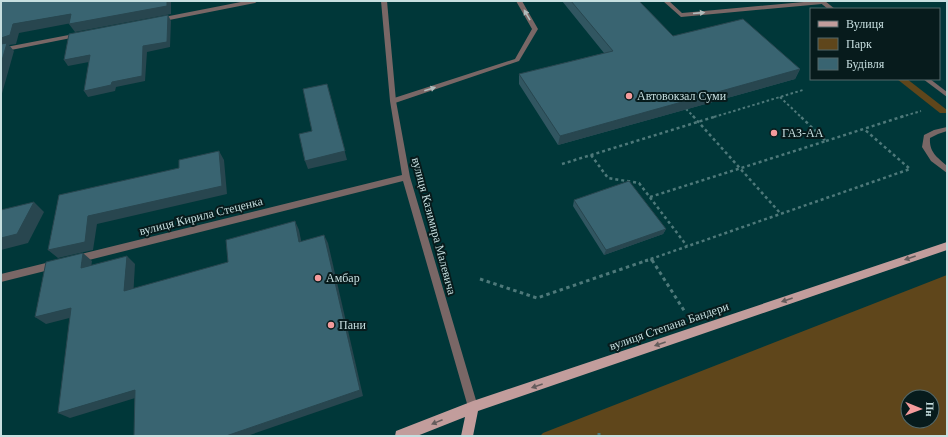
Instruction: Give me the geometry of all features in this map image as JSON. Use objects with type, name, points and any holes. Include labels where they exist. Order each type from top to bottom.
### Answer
[{"type":"main road","name":"вулиця Степана Бандери","points":[[401,436],[473,407],[947,246]]},
{"type":"main road","points":[[467,436],[473,407]]},
{"type":"street","points":[[155,20],[255,1]]},
{"type":"street","name":"вулиця Казимира Малевича","points":[[384,1],[393,101],[406,177],[473,407]]},
{"type":"street","points":[[393,101],[518,60],[535,29],[519,1]]},
{"type":"street","points":[[666,1],[680,15],[821,2],[830,8]]},
{"type":"street","points":[[1,50],[86,34]]},
{"type":"street","points":[[927,80],[947,95]]},
{"type":"street","points":[[947,129],[936,132],[928,137],[926,147],[934,159],[947,170]]},
{"type":"street","name":"вулиця Кирила Стеценка","points":[[1,278],[406,177]]},
{"type":"path","points":[[562,164],[804,90]]},
{"type":"path","points":[[780,97],[826,141]]},
{"type":"path","points":[[686,109],[781,214]]},
{"type":"path","points":[[650,197],[921,111]]},
{"type":"path","points":[[480,279],[537,298],[910,168],[864,128]]},
{"type":"path","points":[[591,155],[608,178],[639,183],[687,246]]},
{"type":"path","points":[[651,259],[697,331]]},
{"type":"green space","points":[[898,80],[908,80],[947,110],[947,113],[940,113]]},
{"type":"green space","points":[[947,275],[947,436],[540,436],[543,433]]},
{"type":"building","points":[[1,1],[167,1],[167,6],[69,24],[71,14],[13,24],[10,35],[1,38]]},
{"type":"building","name":"Автовокзал Суми","points":[[571,1],[639,1],[673,36],[743,19],[800,69],[560,136],[519,74],[613,51]]},
{"type":"building","points":[[168,15],[167,42],[143,46],[142,76],[112,82],[111,85],[84,91],[90,55],[64,60],[69,34]]},
{"type":"building","points":[[7,43],[1,64],[1,44]]},
{"type":"building","points":[[327,84],[345,151],[305,161],[299,134],[312,131],[303,89]]},
{"type":"building","points":[[219,151],[222,186],[88,216],[85,242],[48,250],[59,195],[179,168],[179,160]]},
{"type":"building","points":[[629,181],[666,229],[606,250],[574,200]]},
{"type":"building","points":[[34,202],[17,234],[1,238],[1,210]]},
{"type":"building","points":[[295,221],[299,242],[324,235],[360,390],[226,436],[134,436],[135,390],[58,413],[71,308],[35,317],[46,262],[83,253],[81,268],[127,256],[124,291],[228,262],[226,240]]},
{"type":"place","name":"Автовокзал Суми","points":[[629,96]]},
{"type":"place","name":"ГАЗ-АА","points":[[774,133]]},
{"type":"place","name":"Амбар","points":[[318,278]]},
{"type":"place","name":"Пани","points":[[331,325]]}]
